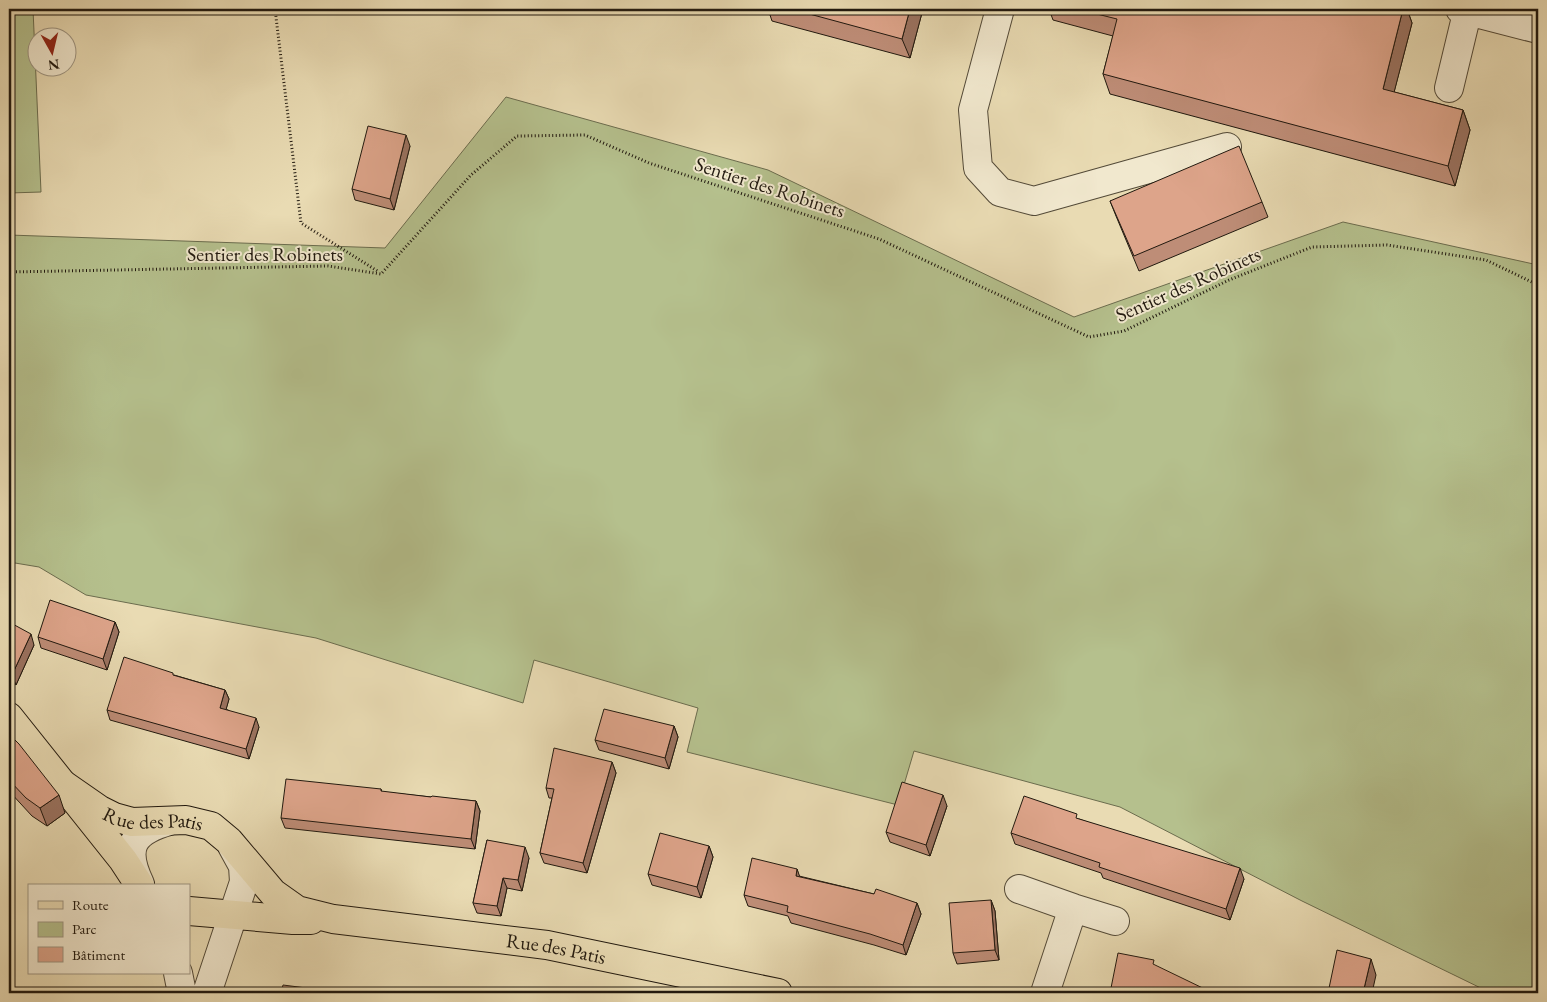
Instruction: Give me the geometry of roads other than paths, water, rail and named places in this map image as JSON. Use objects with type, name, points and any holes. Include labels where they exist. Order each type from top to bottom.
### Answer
[{"type":"main road","name":"Rue des Patis","points":[[9,717],[123,860],[140,884]]},
{"type":"main road","name":"Rue des Patis","points":[[64,785],[100,810],[114,817],[132,822],[186,820],[201,822],[211,826],[229,840],[262,880],[284,902],[298,910],[333,920]]},
{"type":"main road","name":"Rue des Patis","points":[[190,911],[293,920],[333,920],[547,945],[778,993]]},
{"type":"street","points":[[1000,9],[973,110],[978,168],[1000,192],[1034,201],[1226,147]]},
{"type":"street","points":[[1449,88],[1466,9],[1538,29]]},
{"type":"street","points":[[140,884],[131,861],[134,846],[143,831],[169,821]]},
{"type":"street","points":[[207,993],[244,882],[243,866],[229,840]]},
{"type":"street","points":[[1019,889],[1115,921]]},
{"type":"street","points":[[1045,993],[1073,908]]},
{"type":"street","points":[[178,974],[182,993]]}]
